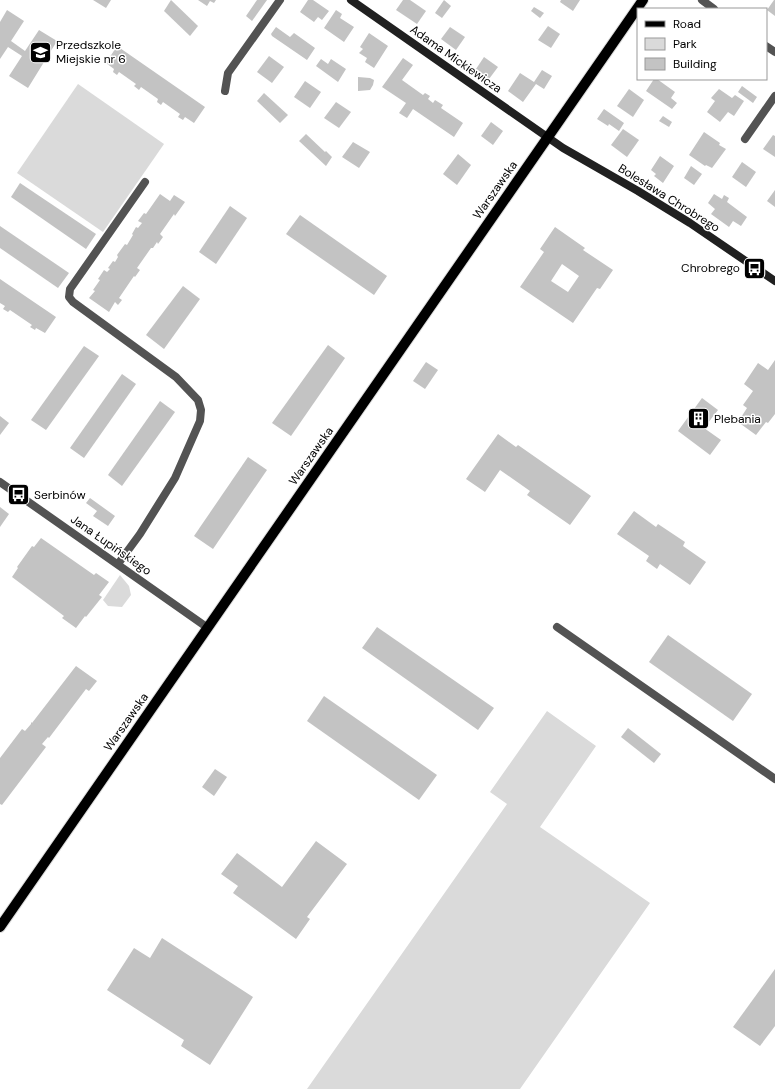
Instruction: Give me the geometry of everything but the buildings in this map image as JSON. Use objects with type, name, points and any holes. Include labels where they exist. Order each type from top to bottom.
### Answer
[{"type":"main road","name":"Warszawska","points":[[0,927],[637,9]]},
{"type":"street","points":[[224,91],[228,74],[280,0]]},
{"type":"street","name":"Adama Mickiewicza","points":[[351,0],[548,138]]},
{"type":"street","points":[[702,0],[713,8]]},
{"type":"street","points":[[745,139],[775,96]]},
{"type":"street","name":"Bolesława Chrobrego","points":[[548,138],[690,223],[775,281]]},
{"type":"street","points":[[118,564],[140,534],[175,478],[200,421],[201,410],[198,400],[176,377],[72,302],[69,296],[70,289],[145,182]]},
{"type":"street","name":"Jana Łupińskiego","points":[[0,482],[208,628]]},
{"type":"street","points":[[557,627],[775,779]]},
{"type":"green space","points":[[78,84],[164,144],[103,232],[17,173]]},
{"type":"green space","points":[[120,575],[129,586],[131,595],[122,607],[108,606],[103,600]]},
{"type":"green space","points":[[547,711],[596,746],[540,827],[650,903],[520,1089],[307,1089],[507,804],[490,792]]},
{"type":"place","name":"Przedszkole Miejskie nr 6","points":[[41,52]]},
{"type":"place","name":"Chrobrego","points":[[755,268]]},
{"type":"place","name":"Plebania","points":[[699,419]]},
{"type":"place","name":"Serbinów","points":[[18,495]]}]
